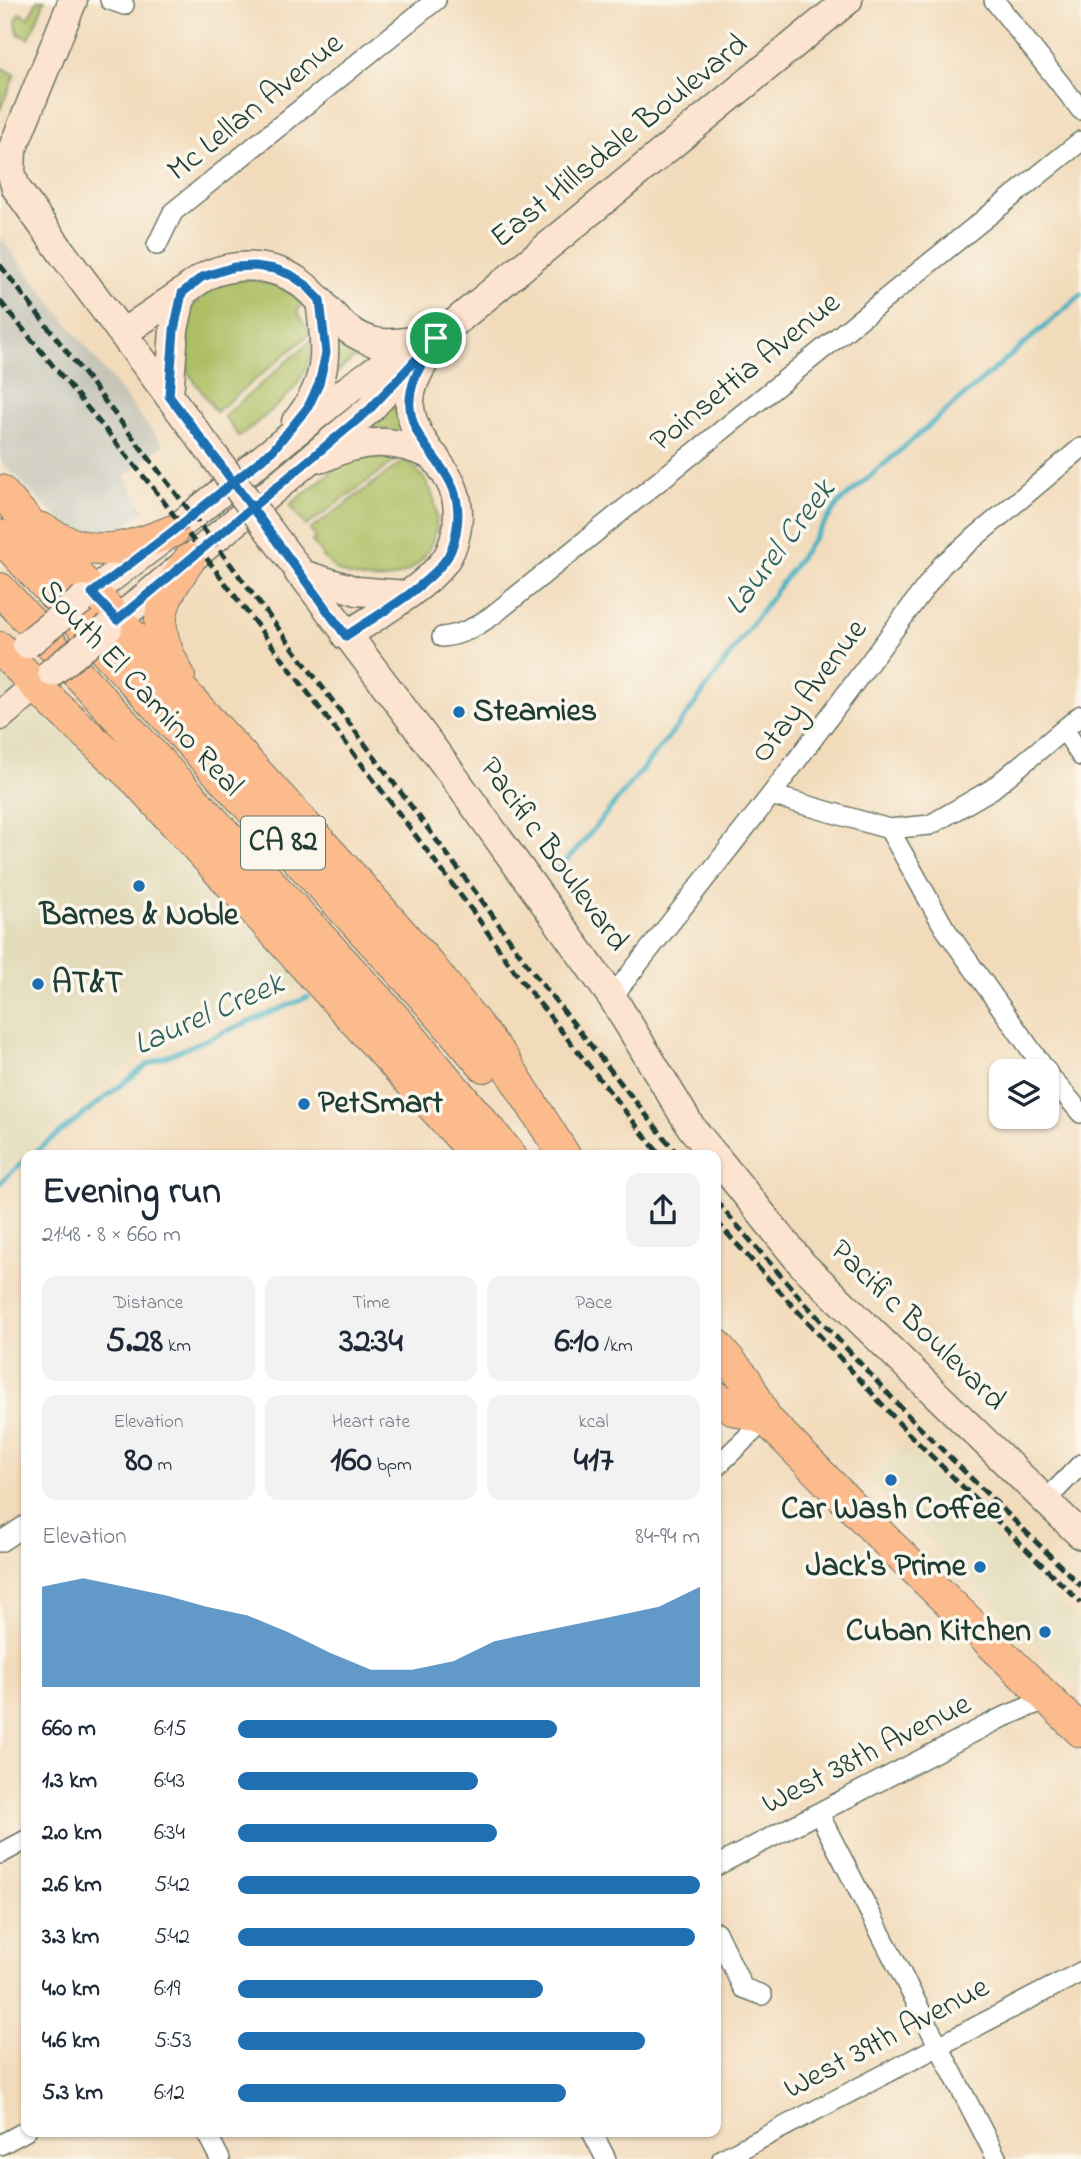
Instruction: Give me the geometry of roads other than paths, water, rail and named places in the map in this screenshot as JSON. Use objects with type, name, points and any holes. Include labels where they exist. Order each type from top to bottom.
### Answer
[{"type":"main road","name":"Pacific Boulevard","points":[[74,0],[12,150],[11,172],[16,188],[299,573],[446,766],[612,997],[691,1127],[710,1150]]},
{"type":"main road","name":"East Hillsdale Boulevard","points":[[0,716],[369,410],[436,338],[848,0]]},
{"type":"main road","points":[[122,333],[202,277],[234,267],[255,266],[291,275],[306,285],[340,322],[355,334],[369,340],[398,343],[436,338]]},
{"type":"main road","points":[[169,396],[174,330],[182,293]]},
{"type":"main road","points":[[273,450],[308,407],[319,384],[326,353],[320,300]]},
{"type":"main road","name":"East Hillsdale Boulevard","points":[[9,654],[173,531],[369,375],[436,338]]},
{"type":"main road","points":[[346,636],[431,577],[446,560],[454,542],[458,522],[457,499],[447,472],[412,419],[410,406],[414,380],[436,338]]},
{"type":"main road","points":[[296,471],[359,443],[400,444],[435,457]]},
{"type":"main road","points":[[0,491],[13,527],[88,596],[197,707],[353,877],[453,993],[503,1059],[559,1150]]},
{"type":"main road","points":[[13,527],[94,550],[127,547],[173,531]]},
{"type":"main road","name":"South El Camino Real","points":[[13,527],[558,1150]]},
{"type":"main road","points":[[189,560],[163,601],[160,626],[174,666],[197,707]]},
{"type":"main road","points":[[299,573],[357,591],[405,595]]},
{"type":"main road","name":"South El Camino Real","points":[[0,589],[407,1032],[506,1150]]},
{"type":"main road","points":[[9,654],[43,679],[472,1150]]},
{"type":"main road","name":"Pacific Boulevard","points":[[721,1163],[802,1264],[1081,1535]]},
{"type":"main road","points":[[721,1351],[745,1379],[766,1419],[885,1541],[1081,1731]]},
{"type":"main road","points":[[721,1400],[736,1410],[766,1419]]},
{"type":"street","name":"Mc Lellan Avenue","points":[[157,245],[173,212],[436,0]]},
{"type":"street","points":[[994,0],[1081,110]]},
{"type":"street","name":"Poinsettia Avenue","points":[[442,637],[457,636],[493,615],[1081,141]]},
{"type":"street","name":"Otay Avenue","points":[[612,997],[771,795],[942,565],[1081,448]]},
{"type":"street","points":[[771,795],[889,828],[930,825],[992,789],[1081,715]]},
{"type":"street","points":[[1064,729],[1081,756]]},
{"type":"street","points":[[889,828],[944,928],[1037,1059]]},
{"type":"street","points":[[1059,1087],[1081,1114]]},
{"type":"street","points":[[721,1462],[766,1419]]},
{"type":"street","points":[[1046,1500],[1081,1464]]},
{"type":"street","points":[[0,1542],[21,1528]]},
{"type":"street","name":"West 38th Avenue","points":[[721,1863],[999,1719],[1047,1699]]},
{"type":"street","points":[[819,1814],[997,2159]]},
{"type":"street","points":[[0,1854],[21,1843]]},
{"type":"street","points":[[721,1942],[743,1988],[762,1995]]},
{"type":"street","name":"West 39th Avenue","points":[[722,2159],[1081,1972]]},
{"type":"street","points":[[0,2145],[21,2134]]},
{"type":"street","points":[[209,2137],[220,2159]]},
{"type":"street","points":[[595,2137],[606,2159]]},
{"type":"waterway","name":"Laurel Creek","points":[[558,868],[574,853],[689,712],[839,503],[1081,295]]},
{"type":"waterway","name":"Laurel Creek","points":[[37,1150],[148,1064],[308,997]]},
{"type":"waterway","name":"Laurel Creek","points":[[0,1183],[21,1164]]},
{"type":"railway","points":[[0,265],[228,561],[531,970],[674,1150]]},
{"type":"railway","points":[[0,301],[158,494],[477,917],[520,979],[656,1150]]},
{"type":"railway","points":[[721,1207],[917,1425],[1081,1586]]},
{"type":"railway","points":[[721,1227],[908,1433],[1081,1603]]},
{"type":"place","name":"Steamies","points":[[459,712]]},
{"type":"place","name":"Barnes & Noble","points":[[139,886]]},
{"type":"place","name":"AT&T","points":[[38,984]]},
{"type":"place","name":"PetSmart","points":[[304,1104]]},
{"type":"place","name":"Car Wash Coffee","points":[[891,1480]]},
{"type":"place","name":"Jack's Prime","points":[[980,1567]]},
{"type":"place","name":"Cuban Kitchen","points":[[1045,1632]]}]
